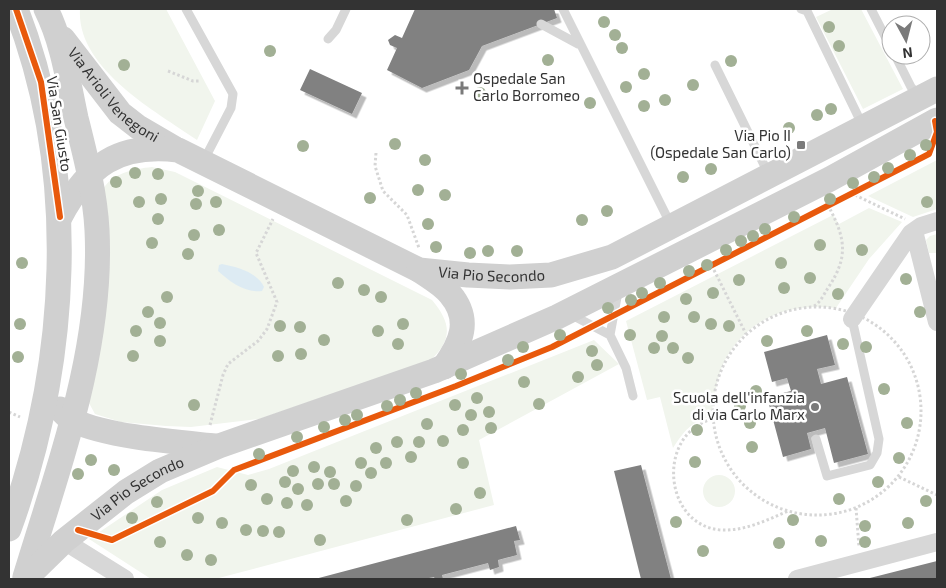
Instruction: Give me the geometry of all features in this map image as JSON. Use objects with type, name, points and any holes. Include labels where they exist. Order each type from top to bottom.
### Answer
[{"type":"main road","name":"Via San Giusto","points":[[9,529],[33,450],[48,379],[60,264],[60,217],[41,82],[16,9]]},
{"type":"main road","name":"Via San Giusto","points":[[25,579],[72,420],[93,314],[97,266],[97,229],[89,174],[57,20],[46,9]]},
{"type":"main road","name":"Via Arioli Venegoni","points":[[57,20],[120,112],[138,128],[178,150]]},
{"type":"main road","name":"Via Pio Secondo","points":[[60,217],[73,192],[89,174],[104,162],[122,153],[156,147],[178,150],[420,262],[476,276],[551,274],[612,257],[770,177],[929,93]]},
{"type":"main road","points":[[929,93],[936,121]]},
{"type":"main road","name":"Via Pio Secondo","points":[[72,420],[92,428],[178,443],[214,436],[444,367],[567,312],[768,211],[852,188],[936,121]]},
{"type":"main road","points":[[852,188],[867,126]]},
{"type":"main road","points":[[672,227],[686,234],[699,233],[768,211]]},
{"type":"main road","points":[[420,262],[450,294],[459,310],[462,326],[461,340],[444,367]]},
{"type":"main road","name":"Via San Giusto","points":[[48,379],[56,406],[72,420]]},
{"type":"main road","name":"Via Pio Secondo","points":[[64,541],[126,492],[214,436]]},
{"type":"main road","name":"Via San Giusto","points":[[25,579],[64,541]]},
{"type":"street","points":[[854,316],[914,231],[921,226],[937,221]]},
{"type":"street","points":[[914,231],[937,322]]},
{"type":"street","points":[[64,541],[126,579]]},
{"type":"street","points":[[797,579],[937,542]]},
{"type":"lane","points":[[186,9],[233,94],[231,108],[203,162]]},
{"type":"lane","points":[[328,39],[336,30],[346,9]]},
{"type":"lane","points":[[563,9],[672,227]]},
{"type":"lane","points":[[801,9],[807,11],[858,116],[867,126]]},
{"type":"lane","points":[[871,9],[881,28]]},
{"type":"lane","points":[[541,24],[579,44]]},
{"type":"lane","points":[[715,65],[770,177]]},
{"type":"lane","points":[[900,65],[911,87],[929,93]]},
{"type":"lane","points":[[620,285],[614,304],[610,335],[626,368],[633,396]]},
{"type":"lane","points":[[567,312],[610,335]]},
{"type":"lane","points":[[816,439],[827,476],[870,465],[878,453],[879,439],[854,316]]},
{"type":"path","points":[[168,71],[193,81],[200,81]]},
{"type":"path","points":[[376,153],[375,166],[383,191],[407,215],[420,262]]},
{"type":"path","points":[[852,188],[908,220],[914,231]]},
{"type":"path","points":[[813,306],[816,305],[832,281],[844,255],[839,227],[832,206],[821,210]]},
{"type":"path","points":[[214,436],[226,370],[238,356],[258,341],[267,329],[278,302],[256,253],[273,219]]},
{"type":"path","points":[[703,270],[720,261]]},
{"type":"path","points":[[714,270],[746,334]]},
{"type":"path","points":[[813,306],[837,308],[854,316],[870,320],[890,336],[907,356],[916,376],[921,398],[922,421],[917,445],[899,477],[876,497],[856,508],[838,514],[813,516],[788,512],[757,497],[730,469],[721,452],[712,419],[716,384],[733,348],[746,334],[762,322],[787,311],[813,306]]},
{"type":"path","points":[[712,419],[700,423],[687,433],[678,448],[673,466],[678,498],[689,514],[702,524],[720,530],[756,524],[788,512]]},
{"type":"path","points":[[899,477],[937,495]]},
{"type":"path","points":[[856,508],[860,562]]},
{"type":"shaded area","points":[[80,9],[166,9],[215,101],[197,140],[140,101],[104,69],[91,50],[82,30]]},
{"type":"shaded area","points":[[833,9],[861,9],[881,47],[881,65],[890,65],[903,89],[863,109],[816,17]]},
{"type":"shaded area","points":[[937,160],[937,209],[913,217],[868,196]]},
{"type":"shaded area","points":[[152,167],[175,172],[432,300],[446,323],[447,330],[443,345],[431,360],[259,419],[191,427],[121,422],[95,414],[89,403],[102,191],[117,176],[138,169]]},
{"type":"shaded area","points":[[869,208],[902,222],[869,259],[836,308],[805,307],[790,310],[762,321],[750,330],[739,340],[725,360],[717,383],[711,416],[698,421],[689,428],[673,448],[660,397],[647,400],[626,321],[833,215],[839,224]]},
{"type":"shaded area","points":[[937,234],[937,253],[929,253],[926,240],[930,236]]},
{"type":"shaded area","points":[[222,264],[252,274],[264,287],[262,291],[250,290],[233,283],[218,271],[219,265]]},
{"type":"shaded area","points":[[594,340],[619,364],[479,440],[494,505],[215,579],[151,579],[89,539],[162,490],[217,467],[248,475],[269,469]]},
{"type":"shaded area","points":[[719,475],[730,480],[735,491],[730,502],[719,507],[708,502],[703,491],[708,480]]},
{"type":"building","points":[[415,9],[554,9],[557,18],[482,46],[469,70],[422,88],[387,70],[397,48],[390,45],[388,40],[395,35],[402,38]]},
{"type":"building","points":[[310,69],[362,93],[352,114],[300,90]]},
{"type":"building","points":[[827,335],[835,365],[817,369],[821,384],[847,377],[868,454],[834,463],[825,428],[807,433],[811,449],[783,457],[767,397],[791,391],[787,378],[772,382],[764,352]]},
{"type":"building","points":[[641,465],[671,579],[641,579],[614,471]]},
{"type":"building","points":[[516,526],[520,540],[514,541],[517,555],[498,560],[499,567],[490,570],[488,563],[442,575],[443,579],[435,579],[434,577],[424,579],[315,579]]},
{"type":"building","points":[[937,561],[937,579],[866,579]]},
{"type":"cycle path","points":[[16,9],[41,82],[60,217]]},
{"type":"cycle path","points":[[78,530],[112,540],[213,491],[234,470],[456,386],[552,347],[929,154],[937,132],[935,121]]},
{"type":"place","name":"Ospedale San Carlo Borromeo","points":[[462,88]]},
{"type":"place","name":"Via Pio II (Ospedale San Carlo)","points":[[801,145]]},
{"type":"place","name":"Scuola dell'infanzia di via Carlo Marx","points":[[815,407]]}]
